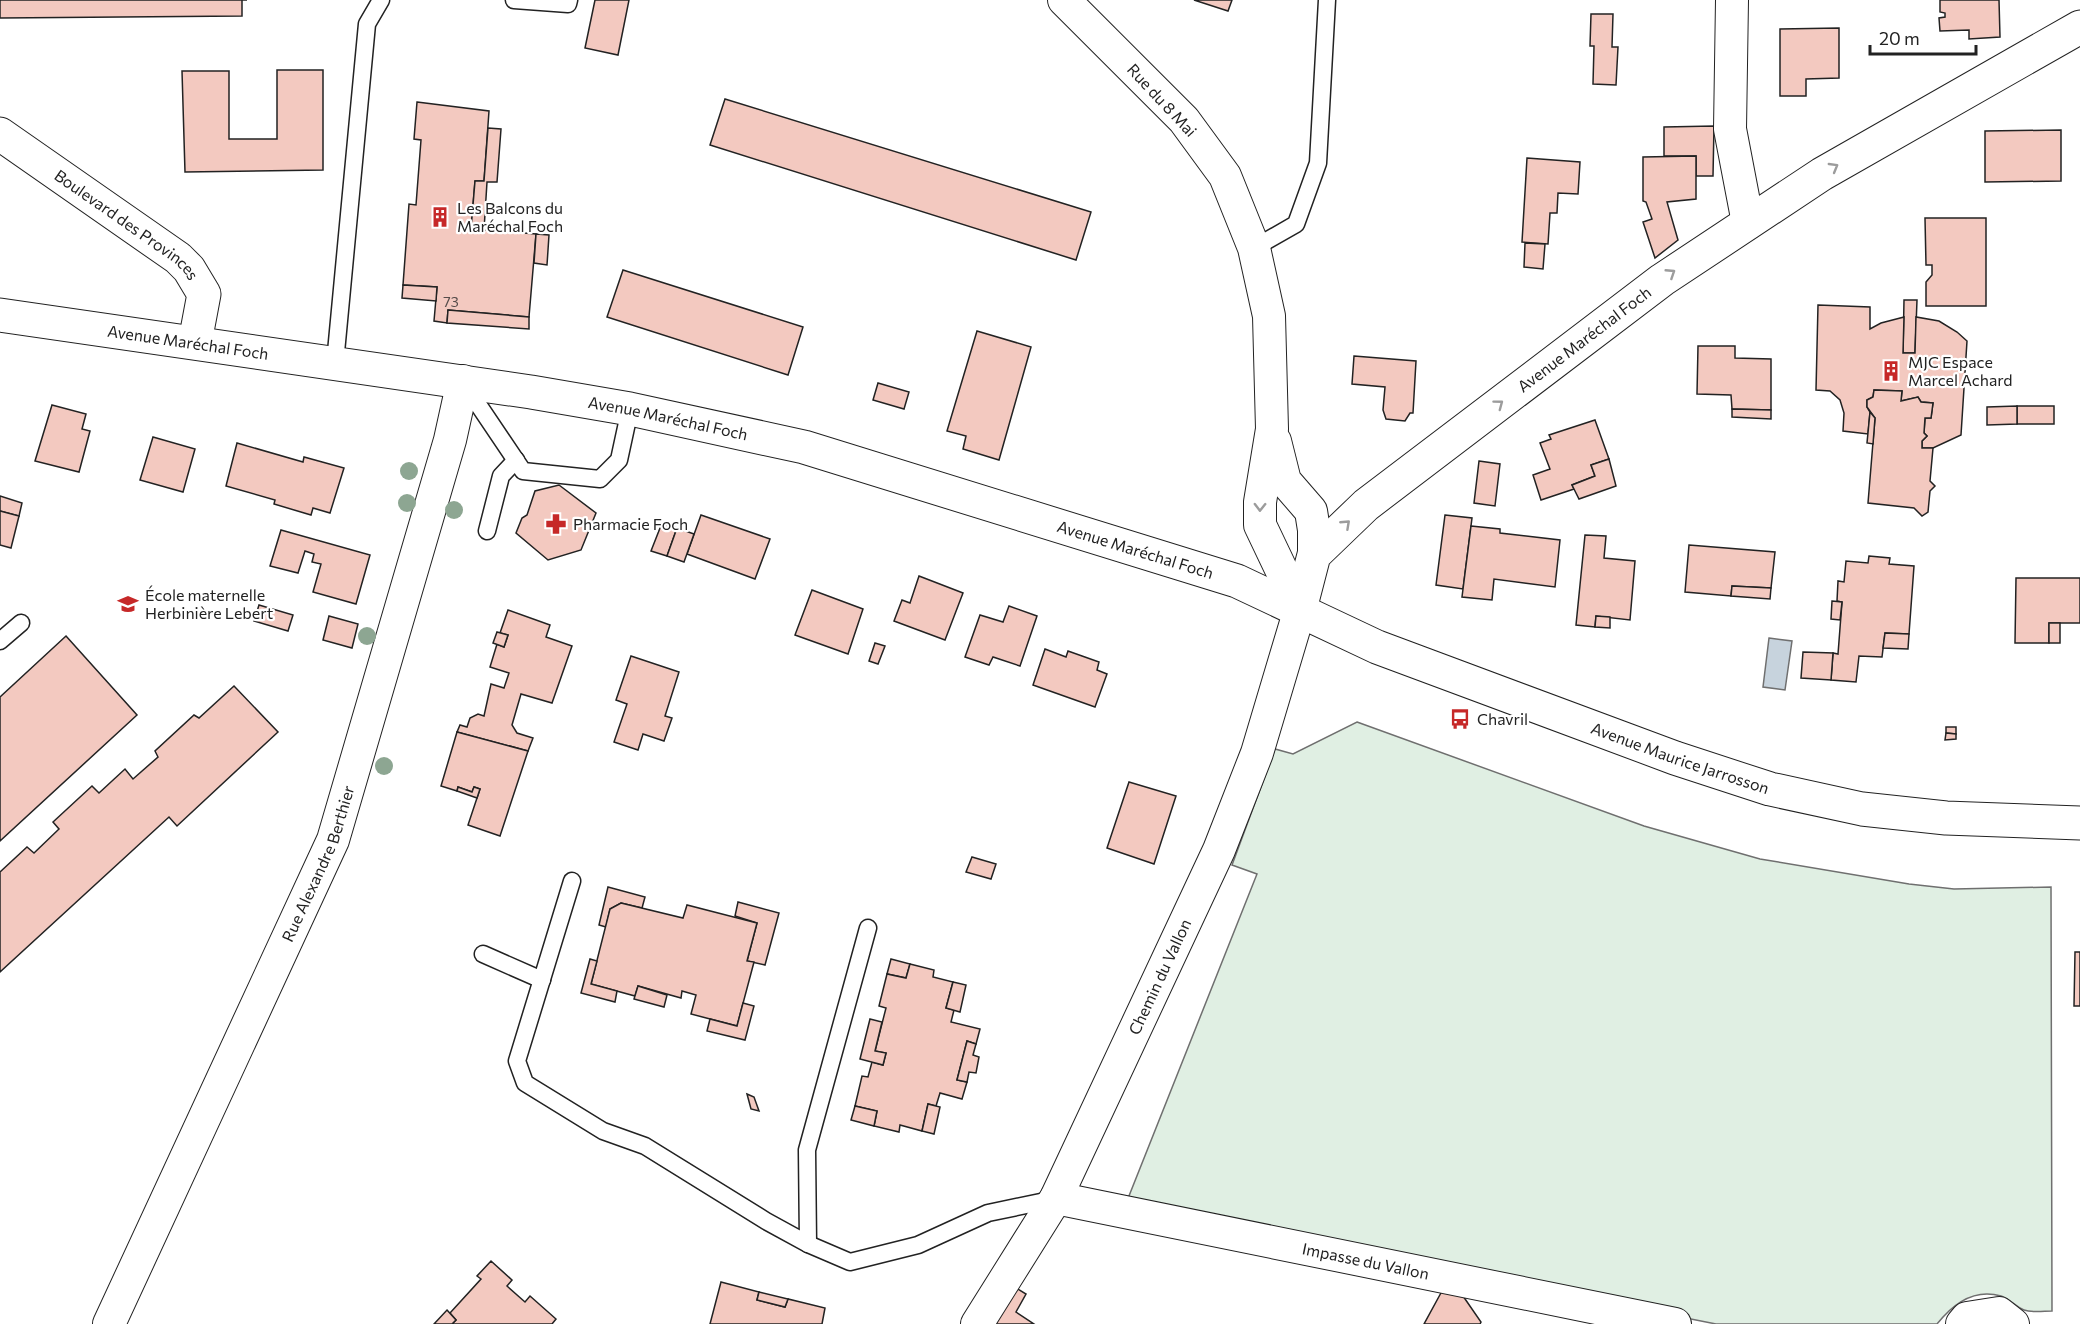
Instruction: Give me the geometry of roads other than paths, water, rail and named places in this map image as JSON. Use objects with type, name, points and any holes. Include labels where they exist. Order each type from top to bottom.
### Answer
[{"type":"main road","name":"Avenue Maréchal Foch","points":[[1314,555],[1366,505],[1662,280],[1822,174],[2080,27]]},
{"type":"main road","name":"Boulevard des Provinces","points":[[0,134],[178,258],[189,269],[204,294],[195,342]]},
{"type":"main road","name":"Avenue Maréchal Foch","points":[[0,315],[463,381],[630,409],[804,447],[1237,581],[1300,609]]},
{"type":"main road","points":[[1300,609],[1314,555]]},
{"type":"main road","name":"Avenue Maurice Jarrosson","points":[[1300,609],[1377,647],[1663,754],[1770,789],[1862,810],[1946,818],[2080,823]]},
{"type":"street","name":"Rue du 8 Mai","points":[[1065,0],[1184,120],[1225,176],[1254,248],[1269,316],[1272,429],[1260,502],[1260,525],[1300,609]]},
{"type":"street","points":[[1732,0],[1730,129],[1748,223]]},
{"type":"street","name":"Rue Alexandre Berthier","points":[[108,1324],[333,840],[450,440],[463,381]]},
{"type":"street","name":"Rue du 8 Mai","points":[[1272,429],[1285,481],[1311,511],[1314,555]]},
{"type":"street","name":"Chemin du Vallon","points":[[977,1324],[1056,1198],[1219,850],[1257,753],[1300,609]]},
{"type":"street","name":"Impasse du Vallon","points":[[1056,1198],[1675,1324]]},
{"type":"street","points":[[1962,1324],[1967,1318],[1999,1313],[2013,1324]]},
{"type":"lane","points":[[335,363],[367,24],[381,0]]},
{"type":"lane","points":[[514,0],[568,4],[569,0]]},
{"type":"lane","points":[[1254,248],[1296,224],[1318,164],[1327,0]]},
{"type":"lane","points":[[463,381],[523,471],[600,479],[619,460],[630,409]]},
{"type":"lane","points":[[487,531],[501,476],[516,460]]},
{"type":"lane","points":[[0,641],[21,623]]},
{"type":"lane","points":[[572,881],[517,1062],[525,1083],[603,1131],[645,1146],[808,1244],[850,1262],[918,1245],[988,1213],[1056,1198]]},
{"type":"lane","points":[[808,1244],[807,1150],[868,928]]},
{"type":"lane","points":[[483,954],[542,980]]},
{"type":"place","name":"Les Balcons du Maréchal Foch","points":[[440,217]]},
{"type":"place","name":"MJC Espace Marcel Achard","points":[[1891,371]]},
{"type":"place","name":"Pharmacie Foch","points":[[556,524]]},
{"type":"place","name":"École maternelle Herbinière Lebert","points":[[128,604]]},
{"type":"place","name":"Chavril","points":[[1460,719]]}]
